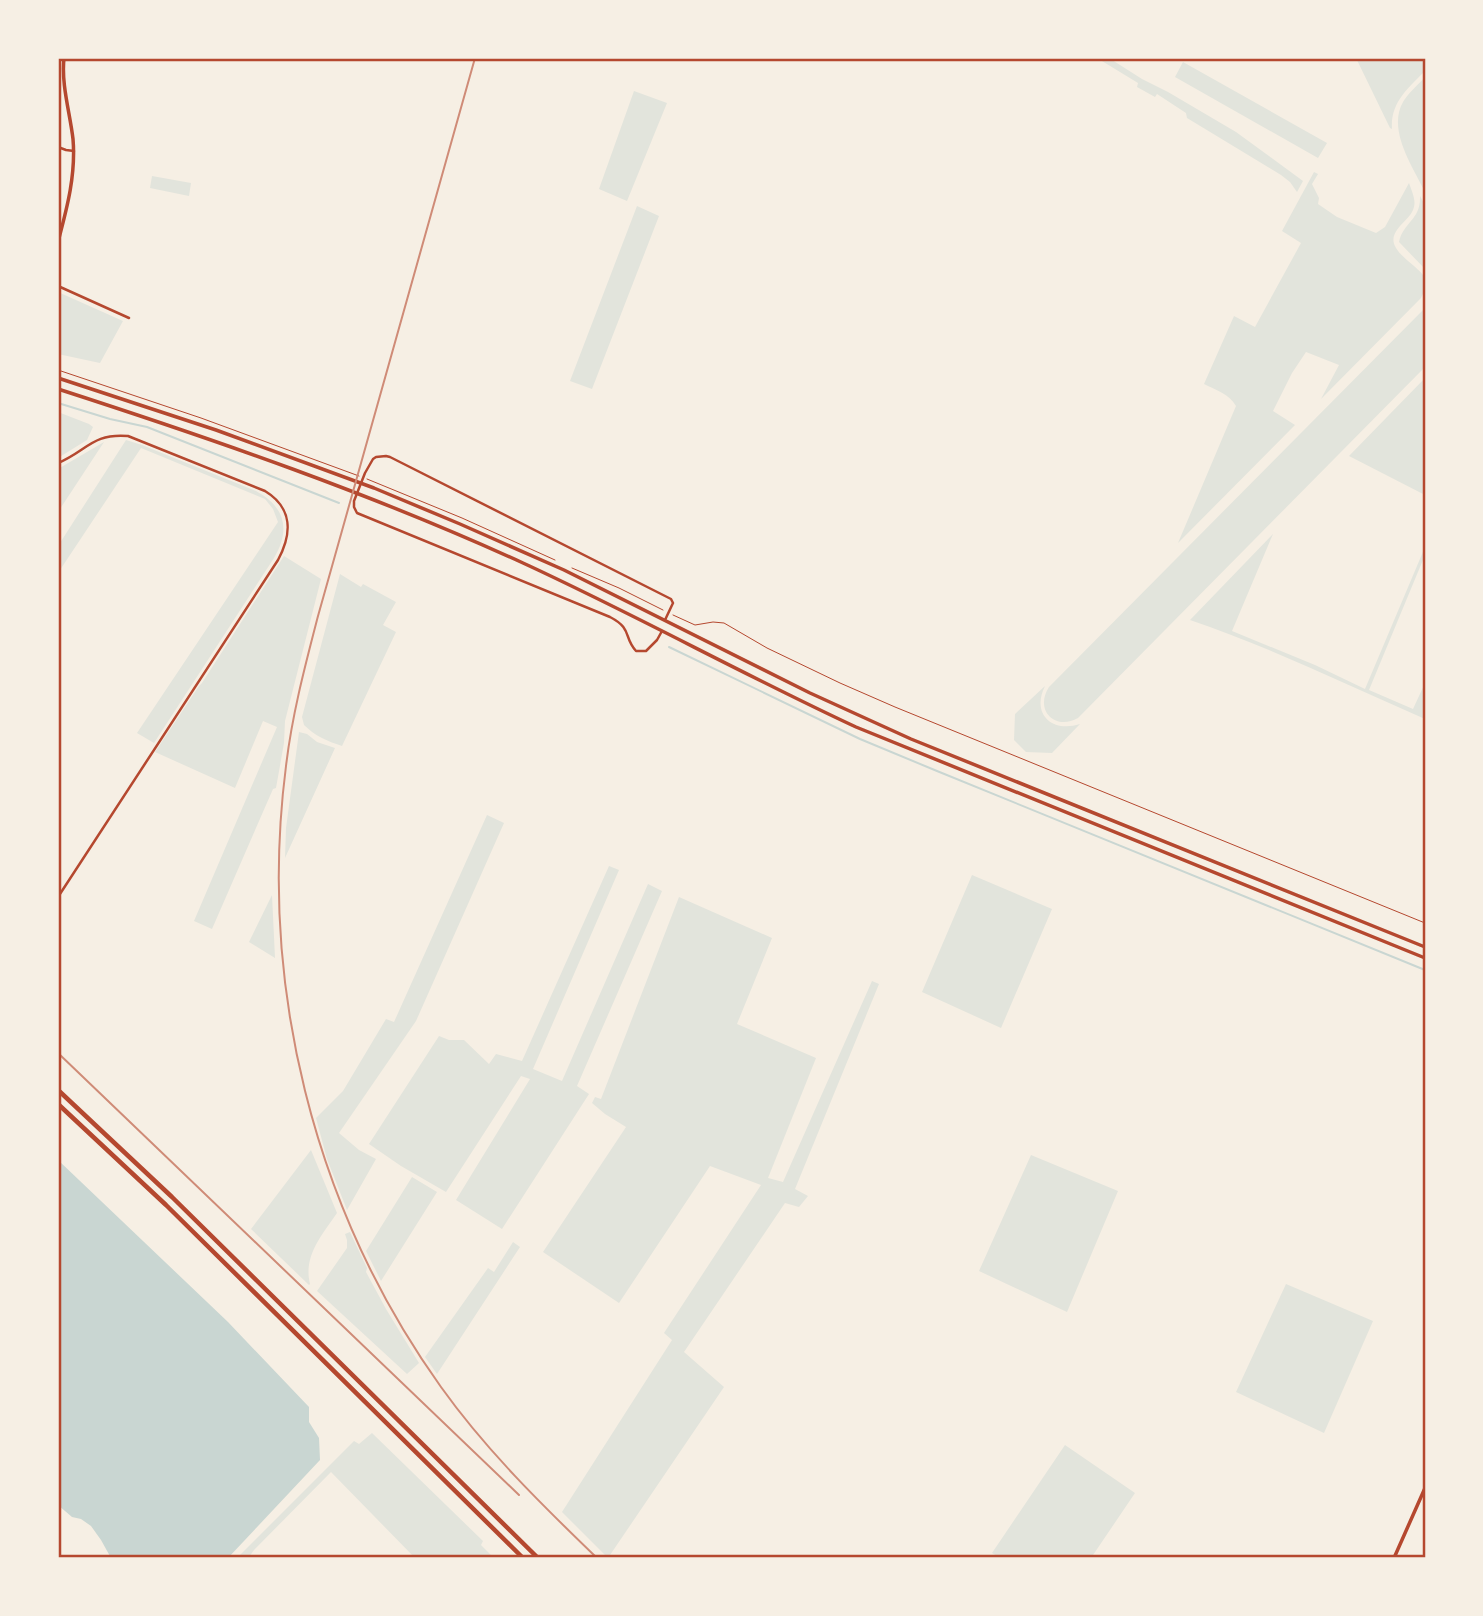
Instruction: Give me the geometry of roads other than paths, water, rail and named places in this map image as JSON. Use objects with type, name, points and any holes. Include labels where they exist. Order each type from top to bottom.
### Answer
[{"type":"highway","points":[[58,1090],[172,1197],[538,1558]]},
{"type":"highway","points":[[58,1104],[166,1205],[523,1558]]},
{"type":"main road","points":[[58,242],[73,178],[74,151],[64,58]]},
{"type":"main road","points":[[58,378],[216,430],[373,488],[529,554],[810,694],[911,739],[1425,947]]},
{"type":"main road","points":[[58,389],[215,440],[370,498],[523,563],[847,723],[1425,958]]},
{"type":"main road","points":[[1394,1558],[1425,1488]]},
{"type":"street","points":[[58,147],[74,151]]},
{"type":"street","points":[[58,286],[129,318]]},
{"type":"street","points":[[58,463],[97,439],[112,435],[128,436],[265,491],[281,504],[288,529],[285,546],[278,560],[58,897]]},
{"type":"street","points":[[662,631],[646,651],[636,652],[625,629],[610,617],[360,514],[355,510],[355,501],[365,473],[376,457],[395,459],[671,598],[673,603],[665,621]]},
{"type":"waterway","points":[[58,403],[147,427],[339,503]]},
{"type":"waterway","points":[[669,647],[860,739],[1425,970]]},
{"type":"railway","points":[[475,58],[299,691],[286,766],[279,848],[280,929],[289,1011],[305,1091],[328,1169],[359,1245],[396,1318],[458,1410],[515,1476],[597,1558]]},
{"type":"railway","points":[[58,1053],[519,1495]]}]
